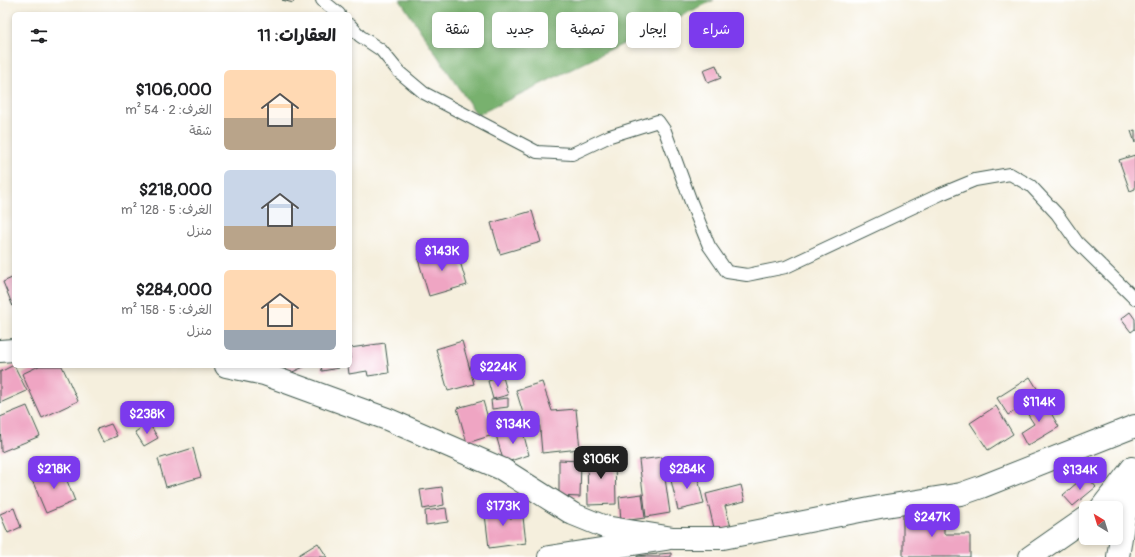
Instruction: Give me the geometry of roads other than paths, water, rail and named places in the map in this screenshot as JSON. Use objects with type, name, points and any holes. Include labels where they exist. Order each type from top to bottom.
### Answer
[{"type":"street","points":[[0,350],[12,350]]},
{"type":"street","points":[[236,368],[264,374],[387,419],[502,469],[572,514],[605,527],[674,538],[723,538],[880,507],[960,494],[1135,426]]},
{"type":"street","points":[[1106,501],[1135,464]]},
{"type":"street","points":[[1118,557],[1123,524],[1135,470]]},
{"type":"street","points":[[1030,557],[1079,523]]},
{"type":"street","points":[[549,557],[674,538]]},
{"type":"lane","points":[[322,0],[337,12]]},
{"type":"lane","points":[[352,27],[360,36],[381,50],[399,72],[424,93],[537,152],[572,154],[610,136],[658,121],[665,130],[691,202],[709,246],[727,272],[747,275],[786,267],[941,194],[975,180],[1010,174],[1031,186],[1057,214],[1077,242],[1135,299]]}]
